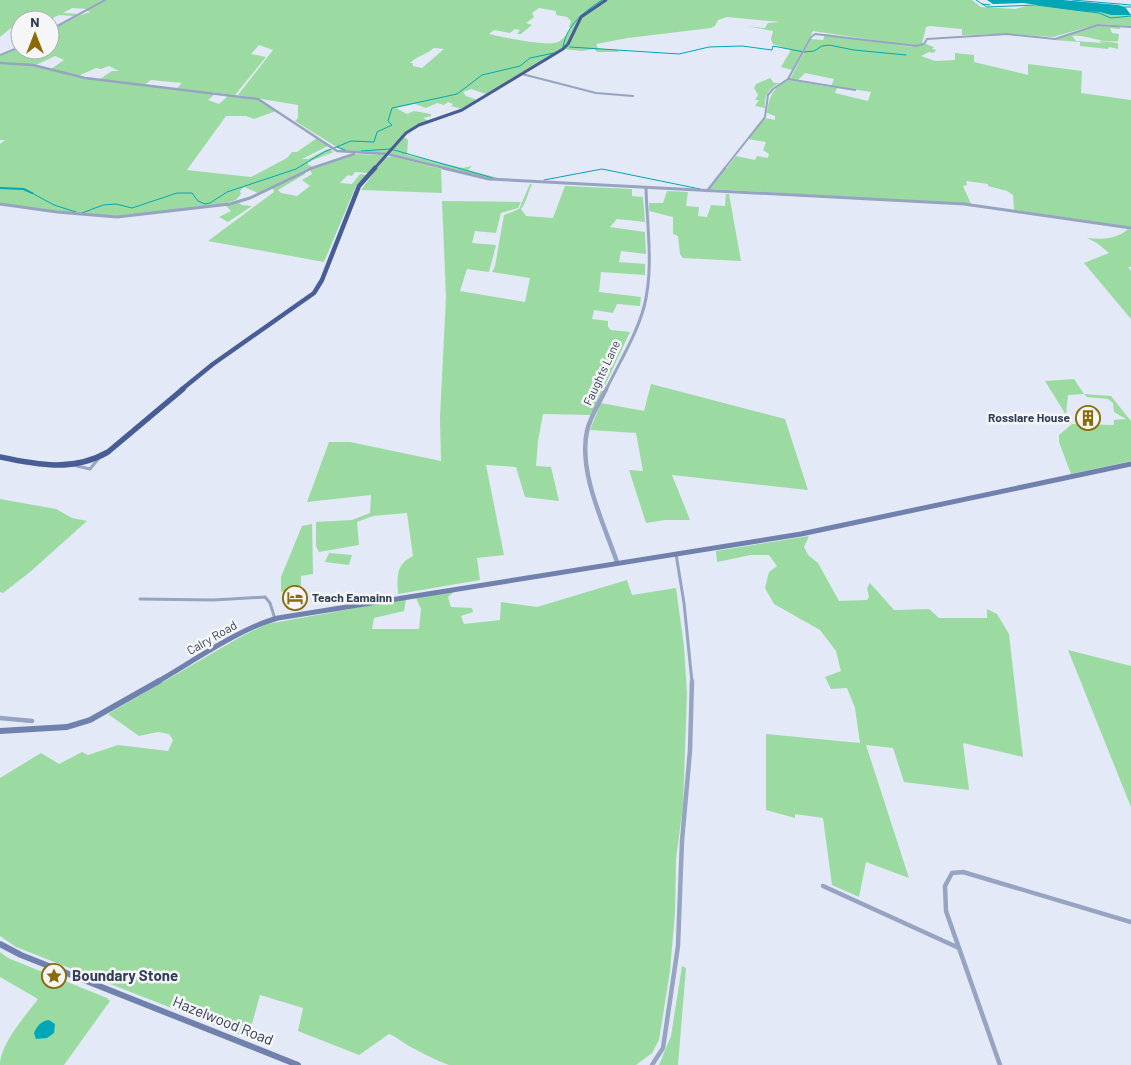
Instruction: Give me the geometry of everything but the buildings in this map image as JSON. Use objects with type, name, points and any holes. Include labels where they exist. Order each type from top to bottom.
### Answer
[{"type":"highway","points":[[0,457],[41,464],[73,465],[100,457],[213,364],[314,293],[322,280],[359,186],[413,128],[459,112],[566,47],[581,17],[606,0]]},
{"type":"main road","name":"Calry Road","points":[[0,731],[67,727],[90,720],[241,634],[274,619],[831,528],[1131,464]]},
{"type":"main road","name":"Hazelwood Road","points":[[0,944],[298,1065]]},
{"type":"street","points":[[60,25],[105,0]]},
{"type":"street","points":[[707,192],[765,117],[768,95],[772,89],[788,79],[803,51],[815,34],[916,46],[924,44],[929,38],[942,36],[1007,34],[1055,38],[1098,25],[1131,26]]},
{"type":"street","points":[[0,63],[33,65],[85,78],[258,99],[343,152],[388,154],[494,180],[964,204],[1131,228]]},
{"type":"street","points":[[522,74],[628,98],[633,96]]},
{"type":"street","points":[[788,79],[855,90]]},
{"type":"street","points":[[0,204],[66,213],[117,217],[230,204],[250,198],[315,166],[355,153]]},
{"type":"street","name":"Faughts Lane","points":[[617,562],[588,476],[584,443],[587,428],[639,321],[645,303],[648,268],[646,188]]},
{"type":"street","points":[[652,1065],[663,1048],[674,981],[678,946],[682,841],[690,751],[692,683],[684,604],[676,553]]},
{"type":"street","points":[[140,599],[212,600],[265,597],[270,602],[274,619]]},
{"type":"street","points":[[0,718],[32,721]]},
{"type":"street","points":[[1000,1065],[946,911],[944,890],[947,879],[952,873],[964,872],[1131,922]]},
{"type":"street","points":[[823,886],[959,948]]},
{"type":"green space","points":[[0,0],[103,0],[87,9],[72,8],[63,13],[78,14],[75,16],[60,15],[60,10],[10,10],[10,29],[0,37]]},
{"type":"green space","points":[[106,0],[972,0],[981,7],[1015,9],[1026,6],[1043,6],[1100,12],[1111,15],[1131,15],[1131,26],[1099,24],[1053,37],[1008,34],[962,35],[962,29],[930,26],[926,27],[922,44],[912,46],[813,31],[792,70],[781,67],[791,50],[773,44],[771,39],[773,31],[747,26],[765,28],[768,23],[780,22],[727,17],[718,20],[715,26],[711,28],[628,38],[596,44],[598,48],[617,50],[619,52],[597,52],[594,49],[582,51],[563,49],[486,94],[471,89],[463,92],[466,96],[477,100],[462,109],[451,106],[453,104],[448,102],[444,105],[437,103],[426,108],[415,104],[396,108],[407,114],[414,111],[431,114],[431,116],[423,118],[429,121],[410,130],[387,153],[343,151],[295,121],[298,118],[298,105],[238,95],[273,50],[259,45],[251,54],[266,57],[235,95],[177,88],[182,83],[151,80],[144,85],[100,79],[112,71],[119,71],[109,66],[101,69],[96,68],[78,76],[51,69],[64,60],[60,58],[60,26],[80,15],[91,12],[87,11]],"holes":[[[539,8],[556,11],[556,15],[567,17],[571,21],[569,27],[571,27],[566,36],[558,42],[535,42],[489,34],[494,30],[510,33],[515,29],[520,30],[517,34],[521,34],[532,25],[526,23],[534,17],[532,13]],[[434,48],[444,49],[422,68],[413,66],[413,63],[410,63]]]},
{"type":"green space","points":[[1101,25],[1120,26],[1120,29],[1110,28],[1112,33],[1119,34],[1118,41],[1112,42],[1083,36],[1072,36],[1076,41],[1118,43],[1118,49],[1080,46],[1080,42],[1054,40]]},
{"type":"green space","points":[[825,34],[912,47],[926,44],[934,47],[932,49],[936,50],[934,53],[929,52],[921,56],[935,61],[955,60],[955,53],[974,55],[974,62],[1028,75],[1028,64],[1082,71],[1081,93],[1131,100],[1131,227],[1014,210],[1013,195],[1007,191],[988,186],[988,184],[966,181],[967,185],[963,186],[971,204],[710,189],[736,156],[755,160],[757,156],[768,158],[769,154],[763,150],[766,142],[748,139],[765,118],[775,120],[775,116],[767,113],[769,102],[775,89],[788,80],[837,88],[835,93],[868,101],[871,92],[831,86],[834,79],[805,73],[798,80],[790,79],[811,39],[823,40]]},
{"type":"green space","points":[[10,52],[10,60],[47,60],[36,65],[0,62],[0,56]]},
{"type":"green space","points":[[0,64],[32,65],[77,77],[215,94],[208,100],[219,104],[228,96],[256,99],[276,111],[254,119],[246,116],[226,116],[187,170],[251,177],[287,158],[292,152],[297,152],[317,138],[328,146],[302,159],[308,159],[328,149],[334,152],[308,162],[308,165],[312,166],[258,193],[244,187],[236,200],[227,203],[126,216],[86,215],[0,203],[0,144],[5,140],[0,140]]},
{"type":"green space","points":[[770,78],[774,83],[780,83],[768,92],[765,99],[765,108],[755,106],[759,100],[755,100],[758,95],[754,88],[756,84]]},
{"type":"green space","points":[[404,137],[408,140],[407,155],[463,168],[472,166],[468,170],[506,180],[491,179],[390,153]]},
{"type":"green space","points":[[355,154],[385,155],[368,173],[355,172],[352,176],[348,175],[340,183],[352,184],[360,174],[367,175],[356,186],[324,262],[208,241],[274,192],[271,188],[305,172],[305,174],[278,190],[281,193],[297,196],[310,186],[302,180],[312,174],[310,169]]},
{"type":"green space","points":[[392,156],[441,169],[442,193],[361,190],[385,158]]},
{"type":"green space","points":[[530,184],[532,184],[521,209],[526,216],[553,218],[565,186],[632,189],[632,196],[643,197],[645,222],[617,219],[610,227],[645,232],[646,254],[621,251],[619,262],[645,264],[645,275],[601,272],[599,292],[641,297],[640,306],[617,304],[613,313],[594,310],[592,319],[608,321],[608,327],[611,330],[630,332],[591,415],[543,414],[536,466],[551,467],[559,501],[525,497],[516,467],[486,465],[504,555],[477,558],[480,580],[398,594],[399,571],[403,563],[413,556],[407,513],[373,516],[357,522],[359,545],[319,552],[316,546],[316,522],[352,520],[370,513],[371,495],[307,502],[329,442],[350,442],[441,461],[440,417],[446,297],[442,201],[521,202],[518,208],[501,213],[496,233],[475,231],[472,243],[496,245],[489,272],[467,269],[460,291],[525,302],[530,278],[492,272],[495,266],[504,215],[519,209]]},
{"type":"green space","points":[[667,191],[688,192],[686,206],[699,207],[698,216],[707,217],[711,205],[725,206],[726,194],[729,194],[741,261],[683,258],[680,254],[678,236],[673,234],[673,217],[649,211],[649,203],[663,203]]},
{"type":"green space","points":[[239,203],[252,206],[228,222],[219,217],[231,211],[225,205]]},
{"type":"green space","points":[[1128,229],[1131,230],[1131,267],[1128,267],[1131,271],[1131,319],[1084,263],[1109,253],[1097,243],[1087,238],[1109,238],[1119,235]]},
{"type":"green space","points":[[1074,379],[1084,394],[1068,395],[1066,415],[1045,381]]},
{"type":"green space","points":[[651,384],[785,419],[808,490],[672,475],[690,520],[665,520],[646,523],[629,470],[643,471],[636,433],[590,430],[601,403],[644,411]]},
{"type":"green space","points":[[1084,394],[1111,396],[1131,421],[1131,461],[1071,474],[1059,442],[1059,435],[1072,424],[1114,425],[1114,420],[1126,419],[1114,412],[1113,403],[1108,399],[1087,397]]},
{"type":"green space","points":[[0,499],[56,509],[72,518],[87,521],[30,572],[3,593],[0,592]]},
{"type":"green space","points":[[312,524],[313,574],[301,576],[301,586],[281,592],[281,577],[302,526]]},
{"type":"green space","points":[[809,536],[804,547],[808,555],[818,563],[839,601],[867,600],[869,597],[867,588],[870,583],[894,610],[929,609],[939,618],[987,618],[987,609],[997,614],[1009,634],[1023,757],[963,743],[969,790],[904,782],[893,748],[866,745],[909,878],[866,862],[859,897],[832,885],[823,818],[795,814],[795,818],[766,810],[766,734],[860,743],[855,708],[847,688],[831,689],[825,677],[841,671],[836,651],[820,630],[774,604],[765,588],[769,572],[777,566],[769,555],[751,555],[717,562],[716,551]]},
{"type":"green space","points":[[329,553],[352,555],[349,565],[325,562]]},
{"type":"green space","points":[[627,580],[632,595],[676,588],[684,647],[687,693],[683,806],[676,859],[675,912],[670,971],[659,1040],[652,1053],[636,1065],[449,1065],[424,1054],[389,1034],[359,1055],[298,1031],[303,1008],[260,995],[248,1038],[16,947],[0,936],[0,778],[41,753],[59,764],[82,752],[88,755],[118,745],[168,751],[173,740],[169,734],[158,732],[139,736],[108,714],[242,636],[267,624],[406,599],[404,611],[374,618],[372,629],[419,629],[421,609],[416,598],[455,591],[448,597],[451,607],[472,608],[473,612],[461,616],[464,624],[500,620],[501,602],[537,607]]},
{"type":"green space","points":[[1068,650],[1131,666],[1131,807]]},
{"type":"green space","points":[[0,952],[8,958],[107,998],[110,1001],[64,1065],[0,1065],[4,1048],[9,1039],[38,999],[0,977]]},
{"type":"green space","points":[[682,966],[686,968],[678,1065],[659,1065],[671,1036]]},
{"type":"water","points":[[987,0],[1063,0],[1118,5],[1125,7],[1131,15],[1111,15],[1023,3],[993,4]]},
{"type":"water","points":[[49,1020],[55,1024],[54,1033],[47,1038],[36,1039],[34,1033],[36,1028]]},
{"type":"waterway","points":[[563,47],[572,25],[602,0]]},
{"type":"waterway","points":[[976,0],[982,4]]},
{"type":"waterway","points":[[1072,0],[1131,5]]},
{"type":"waterway","points":[[982,4],[990,5]]},
{"type":"waterway","points":[[982,4],[987,7],[1036,5],[1099,13],[1111,18],[1131,16]]},
{"type":"waterway","points":[[1125,7],[1131,7]]},
{"type":"waterway","points":[[570,47],[679,54],[709,47],[742,46],[772,50],[773,46],[804,52],[814,51],[822,46],[829,45],[854,50],[906,55]]},
{"type":"waterway","points":[[82,213],[103,205],[116,204],[132,208],[177,193],[192,193],[198,201],[205,204],[210,203],[227,192],[296,169],[324,152],[351,141],[374,142],[377,132],[392,125],[388,121],[392,108],[457,94],[482,75],[520,66],[530,58],[554,53]]},
{"type":"waterway","points":[[337,147],[345,150]]},
{"type":"waterway","points":[[361,151],[390,149]]},
{"type":"waterway","points":[[394,150],[493,178]]},
{"type":"waterway","points":[[544,180],[602,169],[700,189]]},
{"type":"waterway","points":[[0,188],[24,189],[32,193]]},
{"type":"waterway","points":[[32,193],[54,205],[76,212]]},
{"type":"place","name":"Rosslare House","points":[[1088,418]]},
{"type":"place","name":"Teach Eamainn","points":[[295,598]]},
{"type":"place","name":"Boundary Stone","points":[[54,976]]}]
